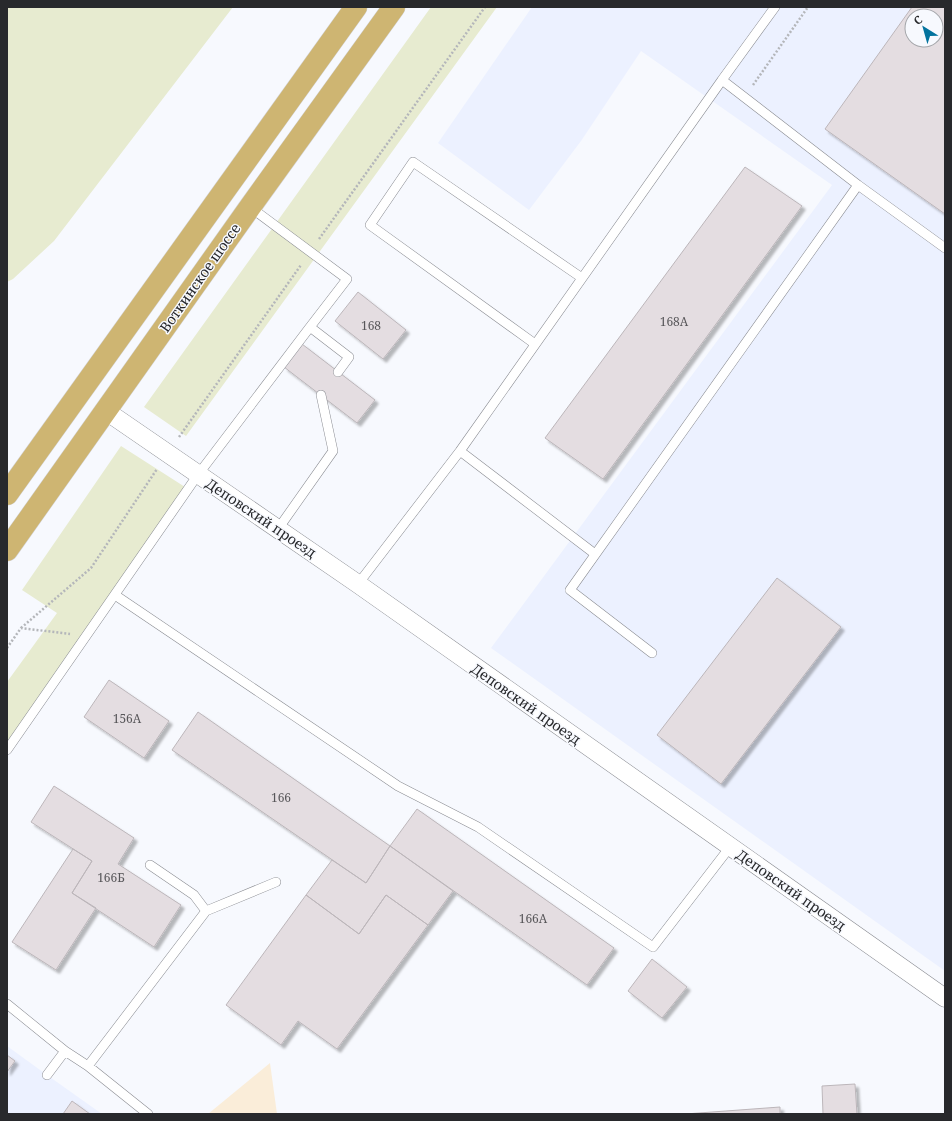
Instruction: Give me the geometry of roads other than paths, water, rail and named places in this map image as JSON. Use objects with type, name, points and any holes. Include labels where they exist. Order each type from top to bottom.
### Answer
[{"type":"main road","points":[[7,494],[356,7]]},
{"type":"main road","name":"Воткинское шоссе","points":[[7,550],[394,7]]},
{"type":"main road","points":[[81,391],[106,411]]},
{"type":"street","name":"Деповский проезд","points":[[106,411],[197,476],[358,584],[945,998]]},
{"type":"lane","points":[[358,584],[460,451],[775,7]]},
{"type":"lane","points":[[722,80],[858,185],[945,248]]},
{"type":"lane","points":[[535,344],[370,225],[413,162],[582,278]]},
{"type":"lane","points":[[652,653],[570,590],[858,185]]},
{"type":"lane","points":[[7,750],[197,476],[347,278],[250,207]]},
{"type":"lane","points":[[310,327],[350,357],[338,372]]},
{"type":"lane","points":[[278,529],[334,451],[321,395]]},
{"type":"lane","points":[[460,451],[595,554]]},
{"type":"lane","points":[[115,594],[398,786],[478,827],[653,948],[730,847]]},
{"type":"lane","points":[[150,865],[194,895],[206,911]]},
{"type":"lane","points":[[88,1066],[206,911],[276,882]]},
{"type":"lane","points":[[7,1004],[65,1051],[88,1066],[148,1114]]},
{"type":"lane","points":[[47,1075],[65,1051]]}]
